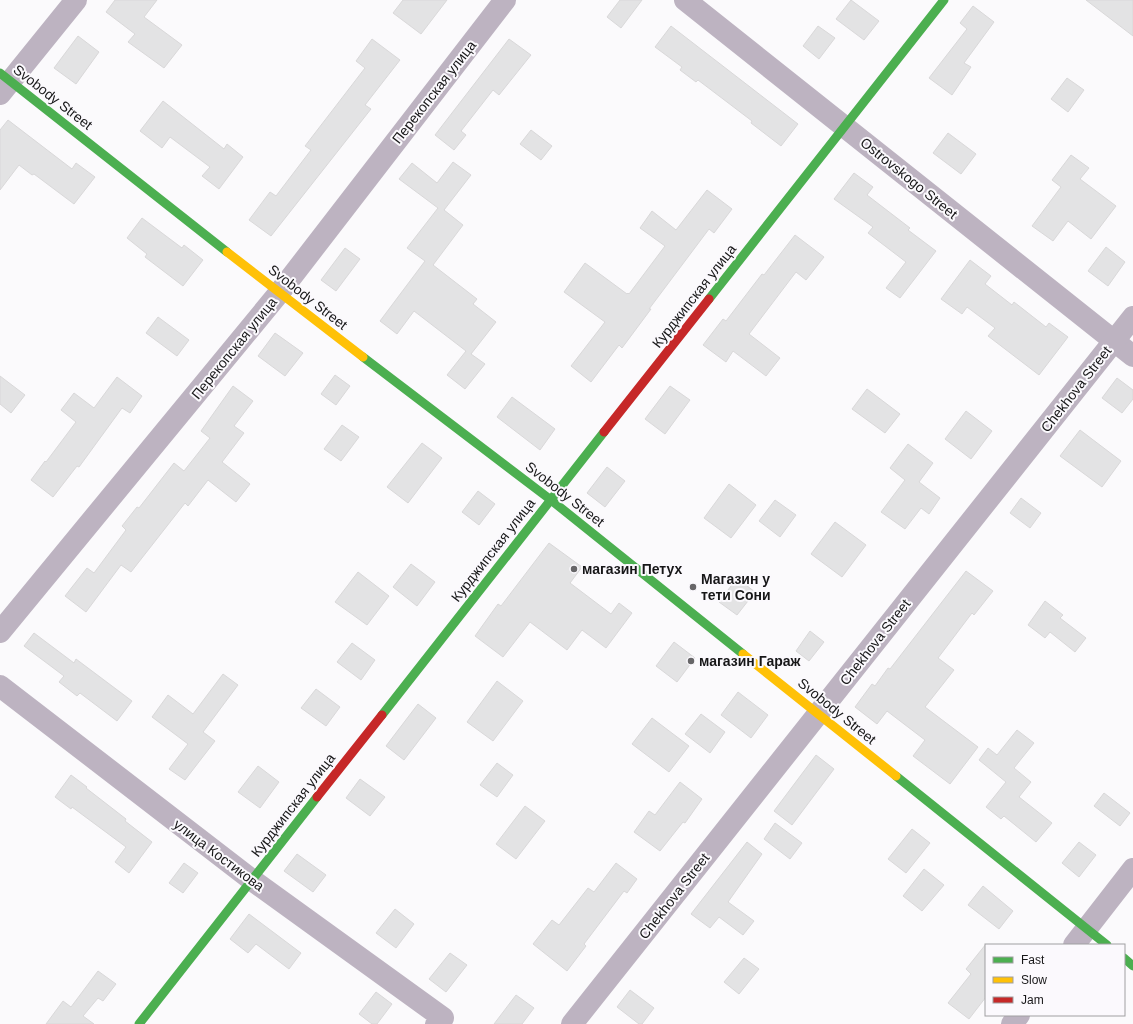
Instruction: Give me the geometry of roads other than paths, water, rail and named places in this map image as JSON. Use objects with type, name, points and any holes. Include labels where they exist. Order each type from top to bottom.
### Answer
[{"type":"street","points":[[3,83],[76,0]]},
{"type":"street","name":"Перекопская улица","points":[[0,632],[279,293],[505,0]]},
{"type":"street","name":"Ostrovskogo Street","points":[[685,0],[1133,356]]},
{"type":"street","name":"Курджипская улица","points":[[139,1024],[944,0]]},
{"type":"street","name":"Svobody Street","points":[[3,83],[550,500],[818,714],[1080,937],[1104,944]]},
{"type":"street","name":"Chekhova Street","points":[[572,1024],[1133,317]]},
{"type":"street","name":"улица Костикова","points":[[0,686],[252,880],[440,1021]]},
{"type":"street","points":[[1080,937],[1133,869]]},
{"type":"street","points":[[1125,959],[1133,966]]},
{"type":"street","points":[[1012,1024],[1018,1016]]},
{"type":"place","name":"магазин Петух","points":[[574,569]]},
{"type":"place","name":"Магазин у тети Сони","points":[[693,587]]},
{"type":"place","name":"магазин Гараж","points":[[691,661]]}]
